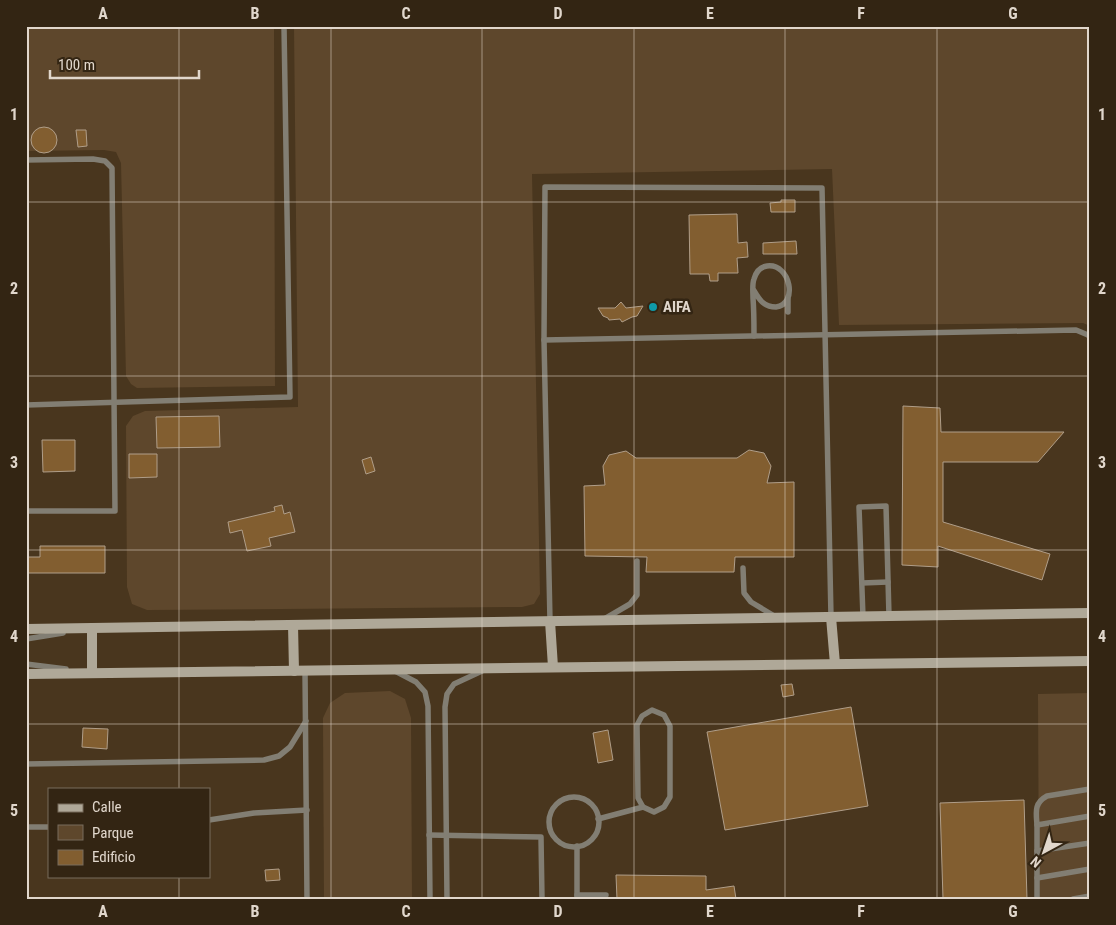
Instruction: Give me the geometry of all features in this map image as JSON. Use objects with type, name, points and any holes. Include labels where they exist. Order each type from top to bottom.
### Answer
[{"type":"street","points":[[26,628],[1090,613]]},
{"type":"street","points":[[831,617],[835,664]]},
{"type":"street","points":[[550,621],[553,668]]},
{"type":"street","points":[[293,625],[294,671]]},
{"type":"street","points":[[92,628],[92,673]]},
{"type":"street","points":[[26,674],[1090,661]]},
{"type":"lane","points":[[26,405],[290,397],[284,26]]},
{"type":"lane","points":[[26,160],[93,158],[105,161],[112,168],[115,511],[26,511]]},
{"type":"lane","points":[[550,621],[544,340],[545,187],[822,188],[831,617]]},
{"type":"lane","points":[[754,336],[753,280],[759,270],[768,266],[778,267],[782,270],[786,277],[789,292],[788,312]]},
{"type":"lane","points":[[753,289],[757,298],[766,306],[778,307],[788,297]]},
{"type":"lane","points":[[544,340],[1076,330],[1090,337]]},
{"type":"lane","points":[[863,616],[859,507],[886,506],[889,616]]},
{"type":"lane","points":[[602,620],[630,604],[637,595],[637,561]]},
{"type":"lane","points":[[743,568],[744,594],[751,602],[778,618]]},
{"type":"lane","points":[[862,583],[888,582]]},
{"type":"lane","points":[[26,639],[92,628]]},
{"type":"lane","points":[[26,664],[92,673]]},
{"type":"lane","points":[[447,899],[445,707],[447,694],[454,684],[488,668]]},
{"type":"lane","points":[[391,669],[416,682],[424,692],[428,706],[430,899]]},
{"type":"lane","points":[[305,671],[307,899]]},
{"type":"lane","points":[[598,818],[643,807],[654,812],[664,807],[670,797],[670,726],[664,715],[652,710],[642,716],[637,725],[638,798],[643,807]]},
{"type":"lane","points":[[26,764],[264,760],[279,756],[290,747],[306,722]]},
{"type":"lane","points":[[1037,899],[1037,825],[1035,810],[1037,805],[1047,796],[1090,789]]},
{"type":"lane","points":[[578,797],[585,800],[596,811],[598,818],[596,834],[584,844],[568,846],[560,843],[550,829],[550,812],[562,800],[578,797]]},
{"type":"lane","points":[[210,820],[254,812],[306,810]]},
{"type":"lane","points":[[1037,825],[1090,816]]},
{"type":"lane","points":[[26,827],[48,827]]},
{"type":"lane","points":[[429,835],[541,837],[550,829]]},
{"type":"lane","points":[[541,837],[542,899]]},
{"type":"lane","points":[[1037,852],[1090,843]]},
{"type":"lane","points":[[577,846],[577,897],[606,895]]},
{"type":"lane","points":[[1037,878],[1090,869]]},
{"type":"lane","points":[[1073,899],[1090,896]]},
{"type":"shaded area","points":[[26,26],[1090,26],[1090,899],[26,899]]},
{"type":"green space","points":[[26,26],[274,26],[275,386],[137,388],[131,384],[126,376],[121,163],[116,152],[104,150],[26,151]]},
{"type":"green space","points":[[294,26],[1090,26],[1090,326],[1083,323],[839,325],[832,169],[532,174],[540,594],[534,604],[522,607],[147,610],[132,604],[127,587],[126,426],[133,416],[145,411],[298,407]]},
{"type":"green space","points":[[390,691],[405,699],[411,718],[412,899],[324,899],[323,718],[330,703],[345,693]]},
{"type":"green space","points":[[1090,693],[1090,899],[1039,899],[1038,694]]},
{"type":"building","points":[[44,127],[53,131],[57,140],[53,149],[44,153],[35,149],[31,140],[35,131]]},
{"type":"building","points":[[76,130],[86,130],[87,146],[78,147]]},
{"type":"building","points":[[781,200],[795,200],[795,212],[771,212],[770,203],[781,202]]},
{"type":"building","points":[[737,214],[738,243],[747,242],[748,257],[737,258],[738,273],[718,273],[718,281],[710,281],[709,274],[690,274],[689,215]]},
{"type":"building","points":[[796,241],[797,254],[763,254],[763,243]]},
{"type":"building","name":"AIFA","points":[[621,302],[626,308],[643,306],[637,316],[622,322],[620,319],[609,320],[603,316],[598,308],[615,308]]},
{"type":"building","points":[[903,406],[940,408],[941,432],[1064,432],[1038,462],[943,462],[943,522],[1050,554],[1042,580],[938,546],[938,567],[902,565]]},
{"type":"building","points":[[219,416],[220,447],[157,448],[156,417]]},
{"type":"building","points":[[42,440],[75,440],[75,471],[43,472]]},
{"type":"building","points":[[749,450],[764,453],[771,466],[767,483],[794,482],[794,557],[735,557],[734,572],[646,572],[647,557],[585,556],[584,486],[605,485],[603,466],[609,455],[626,451],[636,458],[737,458]]},
{"type":"building","points":[[129,454],[157,454],[157,477],[129,478]]},
{"type":"building","points":[[371,457],[375,471],[366,474],[362,460]]},
{"type":"building","points":[[282,505],[284,514],[290,512],[295,532],[269,538],[271,546],[247,551],[242,530],[230,533],[228,522],[275,511],[274,507]]},
{"type":"building","points":[[40,546],[105,546],[105,573],[26,573],[26,557],[40,557]]},
{"type":"building","points":[[792,684],[794,695],[783,697],[781,685]]},
{"type":"building","points":[[851,707],[868,806],[725,830],[707,732]]},
{"type":"building","points":[[83,728],[108,729],[107,749],[82,747]]},
{"type":"building","points":[[608,730],[613,760],[598,763],[593,733]]},
{"type":"building","points":[[1024,800],[1027,899],[943,899],[940,803]]},
{"type":"building","points":[[279,869],[280,880],[266,881],[265,870]]},
{"type":"building","points":[[616,875],[706,876],[706,890],[734,886],[736,899],[617,899]]},
{"type":"place","name":"AIFA","points":[[653,307]]}]
